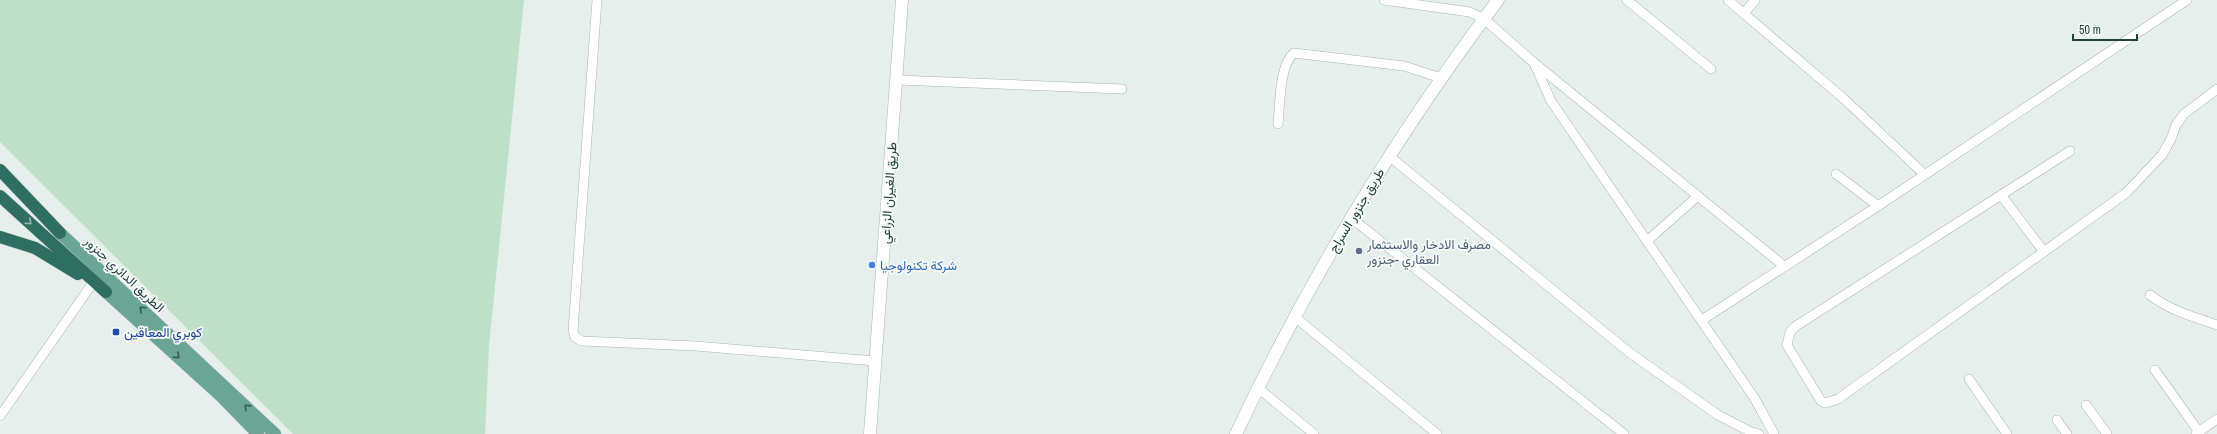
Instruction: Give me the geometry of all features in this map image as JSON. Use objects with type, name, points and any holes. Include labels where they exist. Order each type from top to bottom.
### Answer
[{"type":"highway","points":[[0,170],[60,233]]},
{"type":"highway","points":[[0,181],[60,233]]},
{"type":"highway","points":[[0,196],[106,292]]},
{"type":"highway","points":[[0,237],[35,248],[106,292]]},
{"type":"main road","name":"الطريق الدائري جنزور","points":[[60,233],[275,434]]},
{"type":"main road","name":"الطريق الدائري جنزور","points":[[106,292],[221,396],[258,434]]},
{"type":"street","points":[[597,0],[573,330],[576,337],[582,341],[696,346],[876,361]]},
{"type":"street","name":"طريق الغيران الزراعي","points":[[870,434],[902,0]]},
{"type":"street","points":[[1384,0],[1470,12],[1484,19],[1533,62],[1784,266]]},
{"type":"street","name":"طريق جنزور السراج","points":[[1236,434],[1295,317],[1350,217],[1441,78],[1498,0]]},
{"type":"street","points":[[1627,0],[1711,69]]},
{"type":"street","points":[[1728,0],[1843,98],[1924,174]]},
{"type":"street","points":[[1744,13],[1755,0]]},
{"type":"street","points":[[1702,320],[1878,206],[2187,0]]},
{"type":"street","points":[[1278,124],[1284,68],[1287,58],[1294,53],[1404,66],[1441,78]]},
{"type":"street","points":[[1533,62],[1550,101],[1702,320],[1755,399],[1774,434]]},
{"type":"street","points":[[897,80],[1122,90]]},
{"type":"street","points":[[2070,151],[2001,194],[1790,332],[1787,345],[1821,401],[1826,403],[1838,399],[2126,193],[2162,155],[2171,139],[2176,125],[2184,114],[2217,89]]},
{"type":"street","points":[[1389,156],[1630,353],[1713,412],[1751,432],[1759,434]]},
{"type":"street","points":[[1836,174],[1878,206]]},
{"type":"street","points":[[2001,194],[2044,252]]},
{"type":"street","points":[[1647,241],[1698,196]]},
{"type":"street","points":[[1350,217],[1624,434]]},
{"type":"street","points":[[0,416],[92,284]]},
{"type":"street","points":[[2150,295],[2159,302],[2184,314],[2217,325]]},
{"type":"street","points":[[1295,317],[1437,434]]},
{"type":"street","points":[[2155,370],[2197,433],[2217,419]]},
{"type":"street","points":[[1969,379],[2007,434]]},
{"type":"street","points":[[1258,388],[1314,434]]},
{"type":"street","points":[[2086,405],[2107,434]]},
{"type":"street","points":[[2057,420],[2068,434]]},
{"type":"green space","points":[[0,0],[524,0],[489,346],[485,434],[293,434],[0,142]]},
{"type":"place","name":"مصرف الادخار والاستثمار العقاري -جنزور","points":[[1359,251]]},
{"type":"place","name":"شركة تكنولوجيا","points":[[872,265]]},
{"type":"place","name":"كوبري المعاقين","points":[[116,332]]}]
